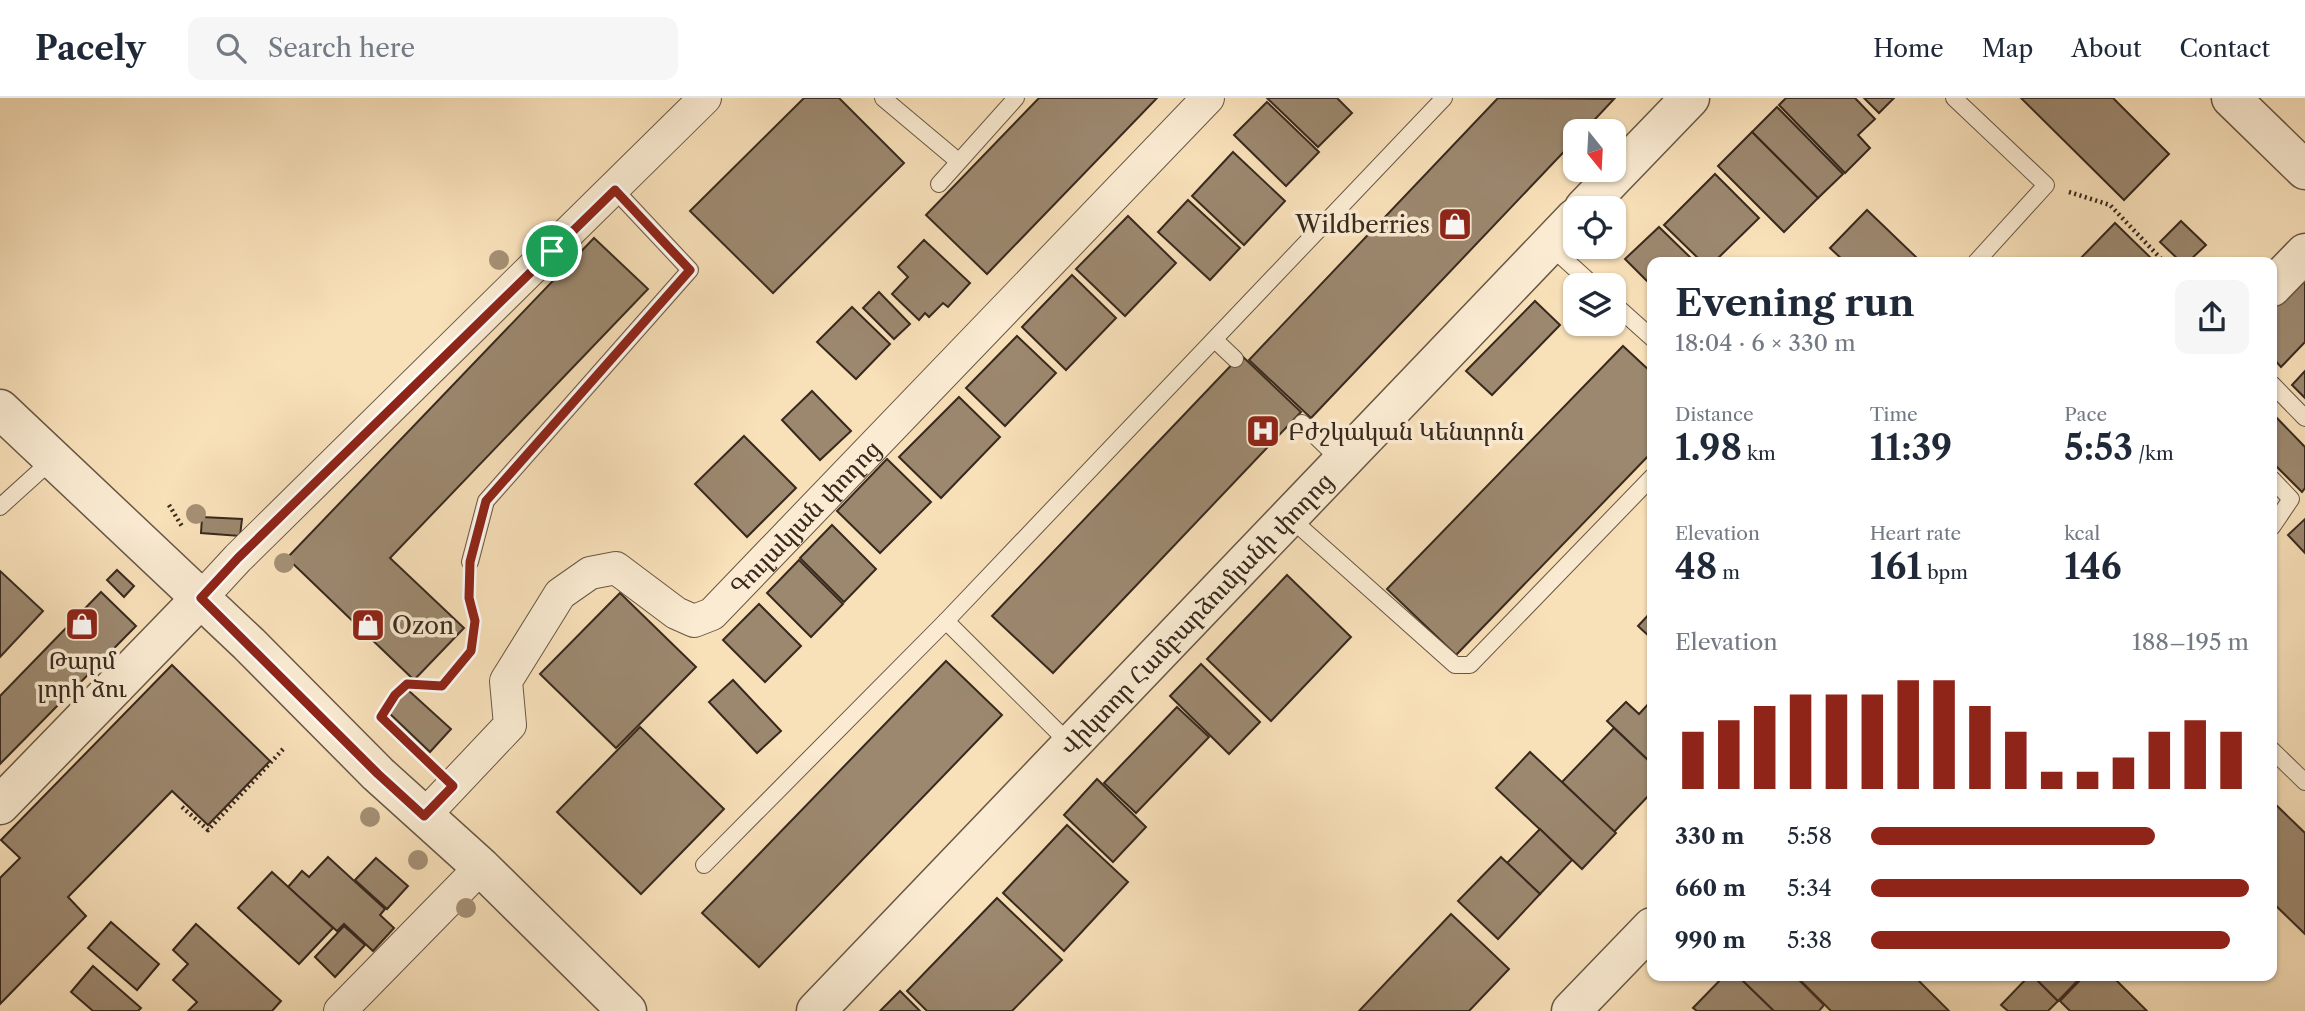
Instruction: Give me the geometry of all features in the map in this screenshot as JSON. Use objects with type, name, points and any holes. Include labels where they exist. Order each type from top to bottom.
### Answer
[{"type":"street","points":[[0,806],[238,558],[615,190],[705,98]]},
{"type":"street","name":"Գուլակյան փողոց","points":[[424,816],[510,725],[506,681],[560,594],[590,573],[616,568],[676,613],[694,621],[712,614],[1208,98]]},
{"type":"street","points":[[1596,196],[1690,98]]},
{"type":"street","points":[[2231,98],[2305,170]]},
{"type":"street","name":"Վիկտոր Համբարձումյանի փողոց","points":[[816,1011],[1563,230]]},
{"type":"street","points":[[2277,282],[2305,253]]},
{"type":"street","points":[[0,409],[201,598],[378,774],[481,867],[627,1011]]},
{"type":"street","points":[[340,1011],[481,867]]},
{"type":"street","points":[[1571,1011],[1647,932]]},
{"type":"lane","points":[[883,98],[958,161]]},
{"type":"lane","points":[[939,184],[1016,98]]},
{"type":"lane","points":[[704,865],[946,621],[1444,98]]},
{"type":"lane","points":[[1954,98],[2046,185],[1981,257]]},
{"type":"lane","points":[[470,562],[486,501],[690,270],[615,190]]},
{"type":"lane","points":[[1549,245],[1580,273]]},
{"type":"lane","points":[[1626,314],[1647,333]]},
{"type":"lane","points":[[1215,340],[1235,359]]},
{"type":"lane","points":[[2277,389],[2305,418]]},
{"type":"lane","points":[[1302,423],[1342,462]]},
{"type":"lane","points":[[0,508],[53,459]]},
{"type":"lane","points":[[1289,517],[1455,665],[1470,665],[1647,482]]},
{"type":"lane","points":[[2277,484],[2291,499],[2277,520]]},
{"type":"lane","points":[[946,621],[1071,745]]},
{"type":"lane","points":[[2277,755],[2305,782]]},
{"type":"path","points":[[2046,185],[2110,205],[2159,257]]},
{"type":"path","points":[[169,505],[183,529]]},
{"type":"path","points":[[453,786],[381,717],[395,695],[407,684],[442,686],[471,651],[475,621],[469,598],[470,562]]},
{"type":"path","points":[[183,807],[208,830],[285,747]]},
{"type":"building","points":[[804,98],[839,98],[904,163],[773,293],[690,211]]},
{"type":"building","points":[[1039,98],[1157,98],[987,274],[926,215]]},
{"type":"building","points":[[1267,98],[1337,98],[1352,113],[1318,147]]},
{"type":"building","points":[[1498,98],[1614,99],[1595,119],[1563,119],[1563,153],[1311,418],[1249,360]]},
{"type":"building","points":[[1786,98],[1855,98],[1875,119],[1858,135],[1870,148],[1845,173],[1779,105]]},
{"type":"building","points":[[1864,98],[1894,98],[1879,113]]},
{"type":"building","points":[[2021,98],[2113,98],[2169,154],[2124,200]]},
{"type":"building","points":[[1267,102],[1319,152],[1286,186],[1234,135]]},
{"type":"building","points":[[1777,107],[1843,174],[1818,198],[1752,132]]},
{"type":"building","points":[[1752,132],[1818,198],[1784,232],[1718,166]]},
{"type":"building","points":[[1233,152],[1285,201],[1244,245],[1192,196]]},
{"type":"building","points":[[1715,174],[1759,218],[1719,257],[1697,257],[1664,225]]},
{"type":"building","points":[[1188,200],[1240,248],[1210,280],[1158,232]]},
{"type":"building","points":[[1867,210],[1916,257],[1840,257],[1830,248]]},
{"type":"building","points":[[1128,216],[1176,263],[1125,316],[1076,269]]},
{"type":"building","points":[[2181,221],[2206,245],[2193,257],[2176,257],[2160,242]]},
{"type":"building","points":[[2115,223],[2150,257],[2082,257]]},
{"type":"building","points":[[1659,227],[1690,257],[1647,257],[1647,281],[1625,259]]},
{"type":"building","points":[[594,238],[648,289],[390,558],[464,628],[414,680],[287,558]]},
{"type":"building","points":[[924,240],[970,283],[948,307],[943,303],[929,317],[925,313],[919,320],[892,294],[908,277],[898,267]]},
{"type":"building","points":[[2305,274],[2305,342],[2281,367],[2277,363],[2277,304]]},
{"type":"building","points":[[1072,275],[1116,318],[1066,370],[1022,327]]},
{"type":"building","points":[[879,292],[910,324],[894,339],[863,308]]},
{"type":"building","points":[[1535,301],[1560,325],[1492,395],[1466,371]]},
{"type":"building","points":[[852,307],[890,344],[856,379],[817,342]]},
{"type":"building","points":[[1017,336],[1056,373],[1005,426],[966,388]]},
{"type":"building","points":[[1623,346],[1647,368],[1647,457],[1456,655],[1387,589]]},
{"type":"building","points":[[1241,355],[1301,412],[1053,673],[992,616]]},
{"type":"building","points":[[2305,371],[2305,398],[2292,385]]},
{"type":"building","points":[[812,391],[851,431],[820,460],[782,420]]},
{"type":"building","points":[[959,397],[1000,437],[941,498],[899,457]]},
{"type":"building","points":[[2277,418],[2305,447],[2305,488],[2302,492],[2277,467]]},
{"type":"building","points":[[744,436],[796,488],[747,537],[695,484]]},
{"type":"building","points":[[887,459],[931,502],[880,553],[837,511]]},
{"type":"building","points":[[202,517],[242,519],[240,536],[201,533]]},
{"type":"building","points":[[2305,519],[2305,553],[2288,535]]},
{"type":"building","points":[[832,525],[876,569],[844,602],[800,558]]},
{"type":"building","points":[[799,560],[843,604],[811,637],[767,593]]},
{"type":"building","points":[[117,570],[134,586],[124,597],[107,580]]},
{"type":"building","points":[[0,571],[43,611],[0,657]]},
{"type":"building","points":[[1287,575],[1351,637],[1271,721],[1207,659]]},
{"type":"building","points":[[101,592],[136,626],[0,764],[0,696]]},
{"type":"building","points":[[620,593],[696,667],[616,748],[540,674]]},
{"type":"building","points":[[759,604],[801,646],[765,682],[723,640]]},
{"type":"building","points":[[1647,616],[1647,634],[1638,626]]},
{"type":"building","points":[[946,661],[1002,715],[759,967],[702,913]]},
{"type":"building","points":[[1201,664],[1260,722],[1229,754],[1170,696]]},
{"type":"building","points":[[172,665],[270,761],[208,825],[172,791],[68,897],[86,916],[0,1004],[0,878],[20,858],[1,840]]},
{"type":"building","points":[[733,680],[781,731],[757,753],[709,702]]},
{"type":"building","points":[[408,690],[451,729],[430,752],[388,712]]},
{"type":"building","points":[[1626,702],[1639,714],[1647,705],[1647,759],[1607,721]]},
{"type":"building","points":[[1177,707],[1209,737],[1136,813],[1104,783]]},
{"type":"building","points":[[640,727],[724,809],[641,894],[557,812]]},
{"type":"building","points":[[1614,728],[1647,759],[1647,797],[1614,832],[1562,782]]},
{"type":"building","points":[[1530,752],[1616,833],[1582,869],[1496,788]]},
{"type":"building","points":[[1097,779],[1146,827],[1113,862],[1064,815]]},
{"type":"building","points":[[2277,806],[2305,833],[2305,934],[2277,907]]},
{"type":"building","points":[[1067,825],[1128,882],[1064,951],[1003,893]]},
{"type":"building","points":[[1540,829],[1572,860],[1540,894],[1507,863]]},
{"type":"building","points":[[328,857],[385,909],[380,915],[394,928],[373,951],[344,924],[337,931],[288,887],[302,871],[309,877]]},
{"type":"building","points":[[1501,857],[1540,894],[1498,939],[1458,901]]},
{"type":"building","points":[[376,858],[408,886],[387,909],[355,880]]},
{"type":"building","points":[[272,872],[333,928],[299,964],[238,908]]},
{"type":"building","points":[[997,898],[1062,960],[1012,1011],[927,1011],[907,991]]},
{"type":"building","points":[[1451,914],[1509,969],[1469,1011],[1359,1011]]},
{"type":"building","points":[[111,922],[159,964],[137,990],[88,948]]},
{"type":"building","points":[[196,924],[281,1001],[272,1011],[188,1011],[197,1002],[173,980],[188,964],[173,950]]},
{"type":"building","points":[[344,926],[365,945],[335,977],[315,957]]},
{"type":"building","points":[[93,966],[141,1008],[138,1011],[93,1011],[71,992]]},
{"type":"building","points":[[1719,981],[1743,981],[1774,1011],[1697,1011],[1693,1008]]},
{"type":"building","points":[[1743,981],[1800,981],[1824,1005],[1819,1011],[1774,1011]]},
{"type":"building","points":[[1801,981],[1919,981],[1949,1011],[1831,1011]]},
{"type":"building","points":[[2024,981],[2038,981],[2058,1001],[2048,1011],[2008,1011],[2001,1005]]},
{"type":"building","points":[[2038,981],[2077,981],[2058,1001]]},
{"type":"building","points":[[2079,981],[2117,981],[2147,1011],[2070,1011],[2060,1001]]},
{"type":"building","points":[[900,991],[920,1011],[880,1011]]},
{"type":"place","name":"Wildberries","points":[[1455,224]]},
{"type":"place","name":"Բժշկական Կենտրոն","points":[[1263,431]]},
{"type":"place","name":"Թարմ լորի ձու","points":[[82,624]]},
{"type":"place","name":"Ozon","points":[[368,625]]},
{"type":"route","points":[[615,190],[690,270],[486,501],[470,562],[469,598],[475,621],[471,651],[442,686],[407,684],[395,695],[381,717],[453,786],[424,816],[378,774],[201,598],[238,558],[552,251],[615,190]]}]
